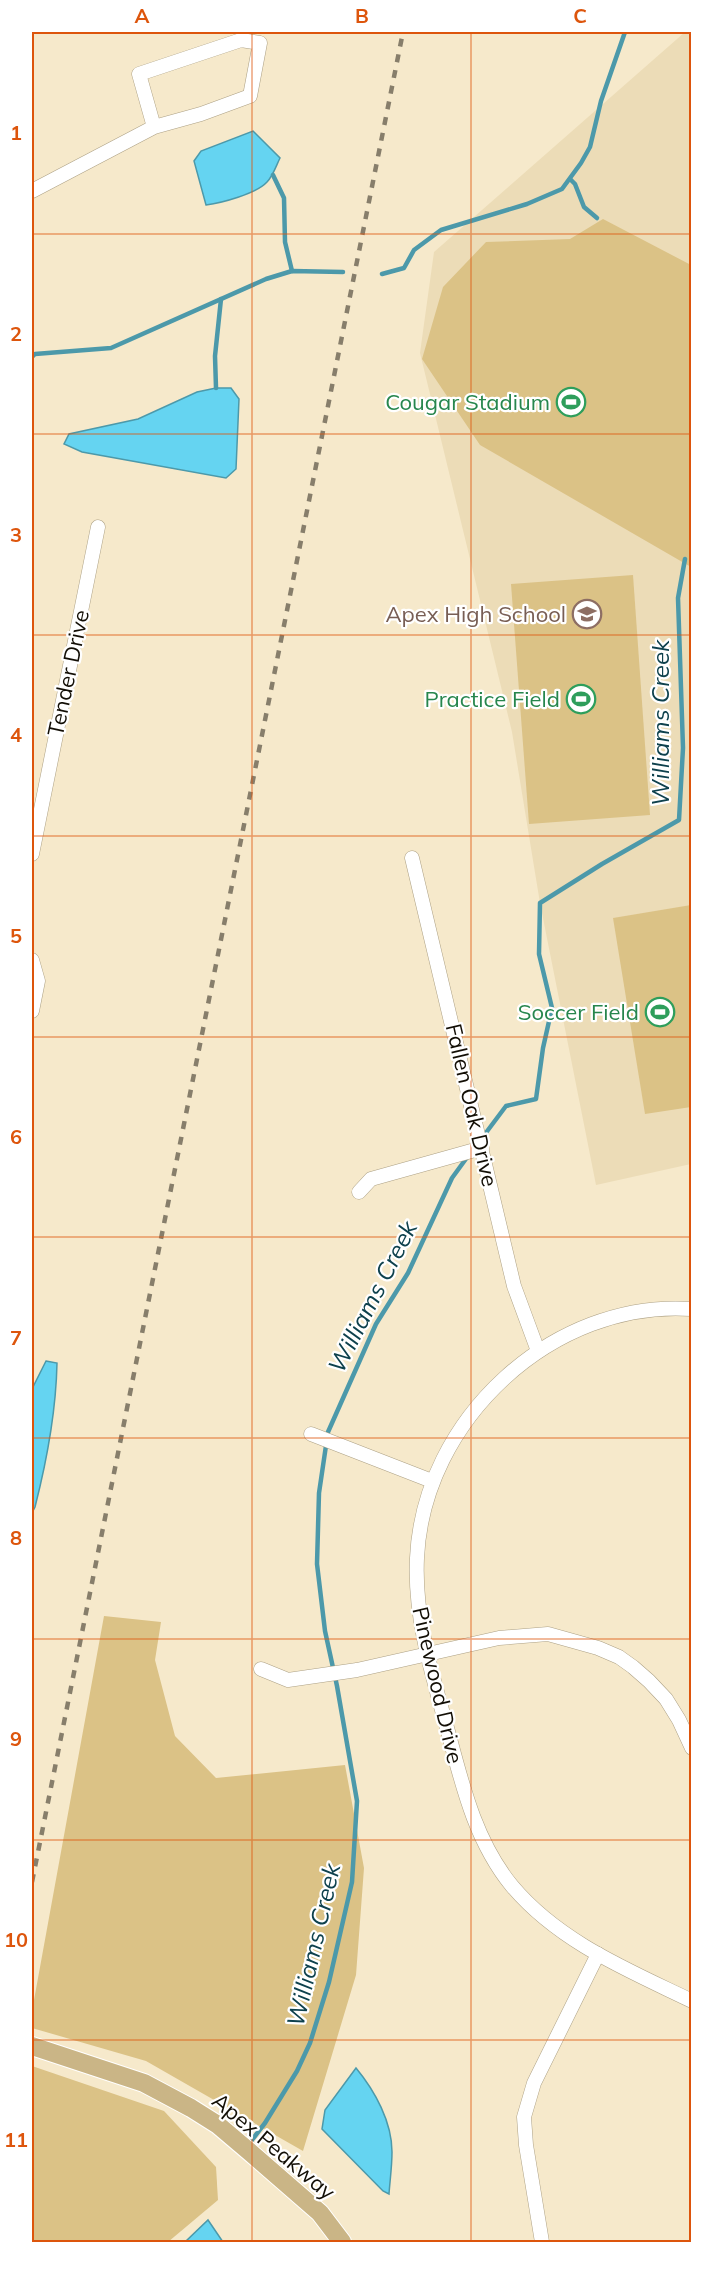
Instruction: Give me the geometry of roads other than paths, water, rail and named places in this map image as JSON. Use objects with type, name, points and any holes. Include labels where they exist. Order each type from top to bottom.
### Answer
[{"type":"main road","name":"Apex Peakway","points":[[32,2046],[65,2055],[144,2083],[218,2125],[320,2213],[342,2242]]},
{"type":"street","points":[[32,191],[154,127],[201,114],[250,96],[260,44],[241,40],[139,74],[154,127]]},
{"type":"street","name":"Tender Drive","points":[[32,854],[38,791],[98,527]]},
{"type":"street","name":"Fallen Oak Drive","points":[[412,858],[514,1286],[538,1351]]},
{"type":"street","points":[[32,960],[38,981],[32,1011]]},
{"type":"street","points":[[359,1192],[370,1179],[482,1148]]},
{"type":"street","name":"Pinewood Drive","points":[[692,1309],[657,1309],[607,1319],[565,1336],[538,1351],[505,1379],[478,1407],[460,1431],[432,1481],[420,1531],[417,1556],[418,1608],[427,1655],[471,1815],[495,1861],[511,1885],[530,1905],[567,1936],[692,2001]]},
{"type":"street","points":[[311,1434],[432,1481]]},
{"type":"street","points":[[261,1669],[288,1680],[357,1670],[499,1638],[548,1634],[598,1648],[619,1657],[649,1681],[666,1699],[679,1719],[692,1748]]},
{"type":"street","points":[[542,2242],[532,2191],[524,2117],[534,2083],[598,1954]]},
{"type":"water","points":[[253,131],[280,158],[271,177],[262,186],[247,194],[206,205],[194,161],[201,151]]},
{"type":"water","points":[[231,388],[239,399],[236,469],[226,478],[82,452],[64,444],[69,434],[138,419],[197,392]]},
{"type":"water","points":[[46,1361],[57,1363],[55,1400],[47,1454],[32,1513],[32,1389]]},
{"type":"water","points":[[356,2068],[376,2097],[389,2129],[392,2152],[389,2194],[383,2191],[322,2129],[325,2110]]},
{"type":"water","points":[[208,2220],[223,2242],[185,2242]]},
{"type":"waterway","name":"Williams Creek","points":[[382,274],[404,268],[414,250],[441,230],[527,204],[562,189],[590,147],[601,101],[625,32]]},
{"type":"waterway","points":[[273,175],[284,198],[285,242],[292,271]]},
{"type":"waterway","name":"Williams Creek","points":[[570,179],[575,184],[584,207],[597,218]]},
{"type":"waterway","points":[[32,357],[35,354],[111,348],[266,279],[292,271],[343,272]]},
{"type":"waterway","points":[[216,388],[215,356],[221,299]]},
{"type":"waterway","name":"Williams Creek","points":[[482,1138],[506,1106],[536,1099],[543,1048],[552,1008],[539,954],[540,903],[679,820],[683,748],[678,598],[685,559]]},
{"type":"waterway","name":"Williams Creek","points":[[248,2145],[265,2123],[297,2071],[310,2043],[329,1982],[352,1882],[357,1801],[325,1631],[317,1564],[319,1493],[328,1432],[376,1324],[408,1273],[452,1178],[468,1156]]},
{"type":"railway","points":[[32,1882],[403,32]]},
{"type":"place","name":"Cougar Stadium","points":[[571,402]]},
{"type":"place","name":"Apex High School","points":[[587,614]]},
{"type":"place","name":"Practice Field","points":[[581,699]]},
{"type":"place","name":"Soccer Field","points":[[660,1012]]}]
